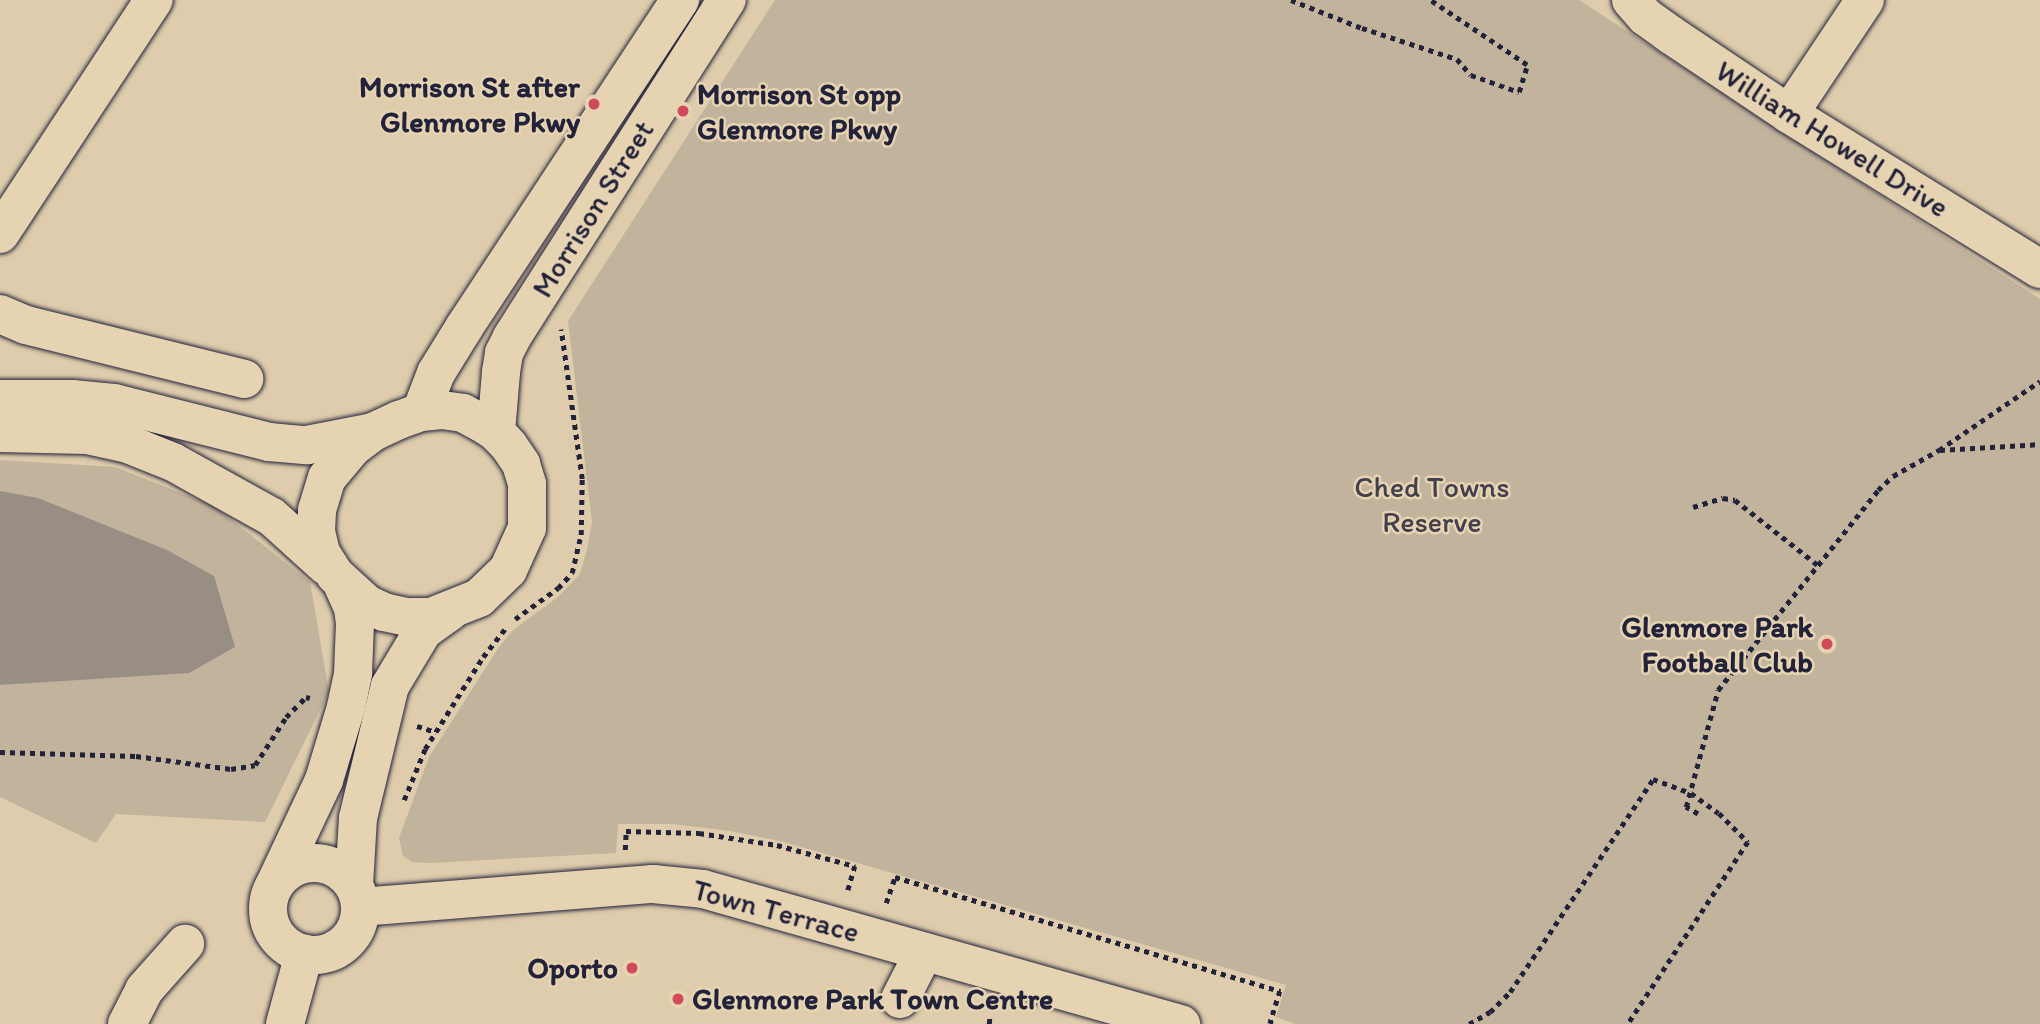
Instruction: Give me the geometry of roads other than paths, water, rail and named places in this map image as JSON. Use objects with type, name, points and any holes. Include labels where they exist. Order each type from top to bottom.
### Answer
[{"type":"street","points":[[0,234],[154,0]]},
{"type":"street","name":"Morrison Street","points":[[421,412],[436,373],[471,316],[680,0]]},
{"type":"street","name":"Morrison Street","points":[[496,432],[504,353],[512,337],[727,0]]},
{"type":"street","name":"William Howell Drive","points":[[1631,0],[1646,17],[1789,114],[2040,269]]},
{"type":"street","points":[[1789,114],[1865,0]]},
{"type":"street","points":[[0,314],[26,325],[244,379]]},
{"type":"street","points":[[0,399],[72,398],[114,403],[270,442],[307,445],[373,432],[421,412],[442,410],[463,413],[496,432],[521,464],[527,484],[527,528],[508,570],[479,598],[430,617],[407,617],[384,612],[352,593],[272,517],[173,462],[128,444],[87,435],[0,433]]},
{"type":"street","points":[[373,432],[353,447],[336,467],[321,495],[316,531],[321,553],[338,578],[353,608],[353,673],[346,707],[324,780],[269,901],[270,922],[277,937],[289,948],[304,954],[331,953],[345,944],[355,932],[358,818],[390,686],[412,645],[423,631],[452,610]]},
{"type":"street","points":[[274,886],[284,873],[313,862],[343,872],[357,896]]},
{"type":"street","name":"Town Terrace","points":[[357,896],[673,885],[741,898],[1181,1024]]},
{"type":"street","points":[[127,1024],[144,990],[185,944]]},
{"type":"street","points":[[900,999],[924,951]]},
{"type":"street","points":[[285,1024],[304,954]]},
{"type":"place","name":"Morrison St after Glenmore Pkwy","points":[[594,104]]},
{"type":"place","name":"Morrison St opp Glenmore Pkwy","points":[[683,111]]},
{"type":"place","name":"Glenmore Park Football Club","points":[[1827,644]]},
{"type":"place","name":"Oporto","points":[[632,968]]},
{"type":"place","name":"Glenmore Park Town Centre","points":[[678,999]]},
{"type":"park label","name":"Ched Towns Reserve","points":[[1432,504]]}]
